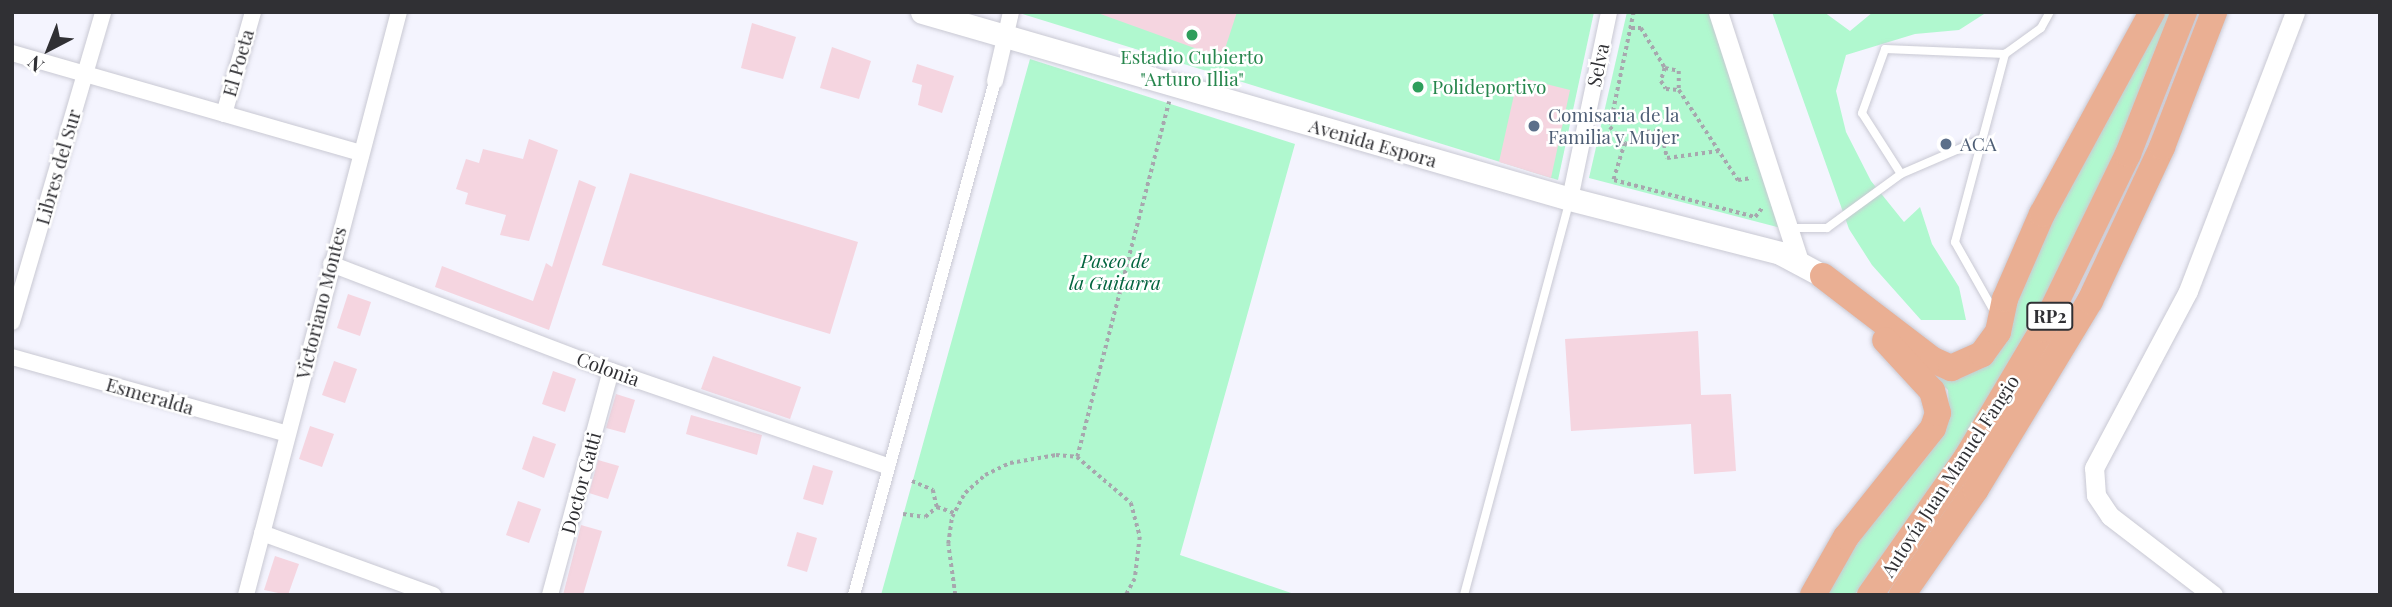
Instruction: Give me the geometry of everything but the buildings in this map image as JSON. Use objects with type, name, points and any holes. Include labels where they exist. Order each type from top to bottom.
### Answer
[{"type":"highway","points":[[1823,276],[1951,368],[1982,354],[1994,342],[2042,214],[2152,12]]},
{"type":"highway","name":"Autovía Juan Manuel Fangio","points":[[1870,595],[1967,457],[2043,329],[2128,154],[2184,12]]},
{"type":"highway","name":"Autovía Juan Manuel Fangio","points":[[1902,595],[1976,489],[2090,301],[2156,159],[2214,12]]},
{"type":"highway","points":[[1813,595],[1846,537],[1933,428],[1938,404],[1922,378],[1823,276]]},
{"type":"main road","name":"Avenida Espora","points":[[922,12],[1173,86],[1799,262],[1823,276]]},
{"type":"street","name":"Libres del Sur","points":[[12,322],[103,12]]},
{"type":"street","name":"El Poeta","points":[[224,114],[253,12]]},
{"type":"street","name":"Victoriano Montes","points":[[246,595],[399,12]]},
{"type":"street","points":[[854,595],[887,466],[995,81],[1011,12]]},
{"type":"street","name":"Selva","points":[[1570,199],[1609,12]]},
{"type":"street","points":[[1718,12],[1792,228],[1799,262]]},
{"type":"street","points":[[2213,595],[2110,516],[2096,495],[2094,468],[2188,291],[2295,12]]},
{"type":"street","points":[[12,53],[360,153]]},
{"type":"street","name":"Colonia","points":[[331,264],[611,371],[887,466]]},
{"type":"street","name":"Esmeralda","points":[[12,357],[287,434]]},
{"type":"street","name":"Doctor Gatti","points":[[550,595],[611,371]]},
{"type":"street","points":[[262,533],[433,595]]},
{"type":"lane","points":[[1902,174],[1862,113],[1885,49],[2005,54],[2041,28],[2050,12]]},
{"type":"lane","points":[[2000,321],[1955,242],[2005,54]]},
{"type":"lane","points":[[1792,228],[1827,228],[1902,174],[1982,139]]},
{"type":"lane","points":[[1464,595],[1570,199]]},
{"type":"path","points":[[1634,12],[1610,127],[1625,143],[1614,180],[1755,217]]},
{"type":"path","points":[[1631,28],[1641,28],[1665,68],[1679,71],[1679,90],[1738,180],[1763,176]]},
{"type":"path","points":[[1665,68],[1661,81],[1666,89],[1679,90]]},
{"type":"path","points":[[1077,457],[1173,86]]},
{"type":"path","points":[[1626,144],[1642,141],[1640,132],[1661,131],[1667,158],[1719,151]]},
{"type":"path","points":[[955,595],[948,544],[954,513],[985,475],[1034,456],[1077,457],[1131,503],[1140,537],[1135,579],[1126,595]]},
{"type":"path","points":[[912,481],[933,490],[937,507]]},
{"type":"path","points":[[937,507],[954,513]]},
{"type":"path","points":[[903,514],[925,517],[937,507]]},
{"type":"green space","name":"Polideportivo","points":[[1016,12],[1594,12],[1558,180]]},
{"type":"green space","points":[[1627,12],[1709,12],[1785,229],[1589,178]]},
{"type":"green space","points":[[1772,12],[1824,12],[1850,31],[1873,12],[1984,14],[1959,30],[1915,34],[1846,55],[1836,91],[1846,132],[1871,181],[1904,222],[1920,207],[1932,244],[1959,287],[1966,320],[1921,320],[1872,265],[1849,229]]},
{"type":"green space","points":[[2160,12],[2173,12],[2146,88],[2039,312],[1961,444],[1862,585],[1854,595],[1823,595],[1949,408],[1948,390],[1883,328],[1962,372],[2026,273]]},
{"type":"green space","name":"Paseo de la Guitarra","points":[[1030,59],[1295,144],[1180,555],[1297,595],[881,595]]},
{"type":"place","name":"Estadio Cubierto \"Arturo Illia\"","points":[[1192,35]]},
{"type":"place","name":"Polideportivo","points":[[1418,87]]},
{"type":"place","name":"Comisaria de la Familia y Mujer","points":[[1534,126]]},
{"type":"place","name":"ACA","points":[[1946,144]]}]
